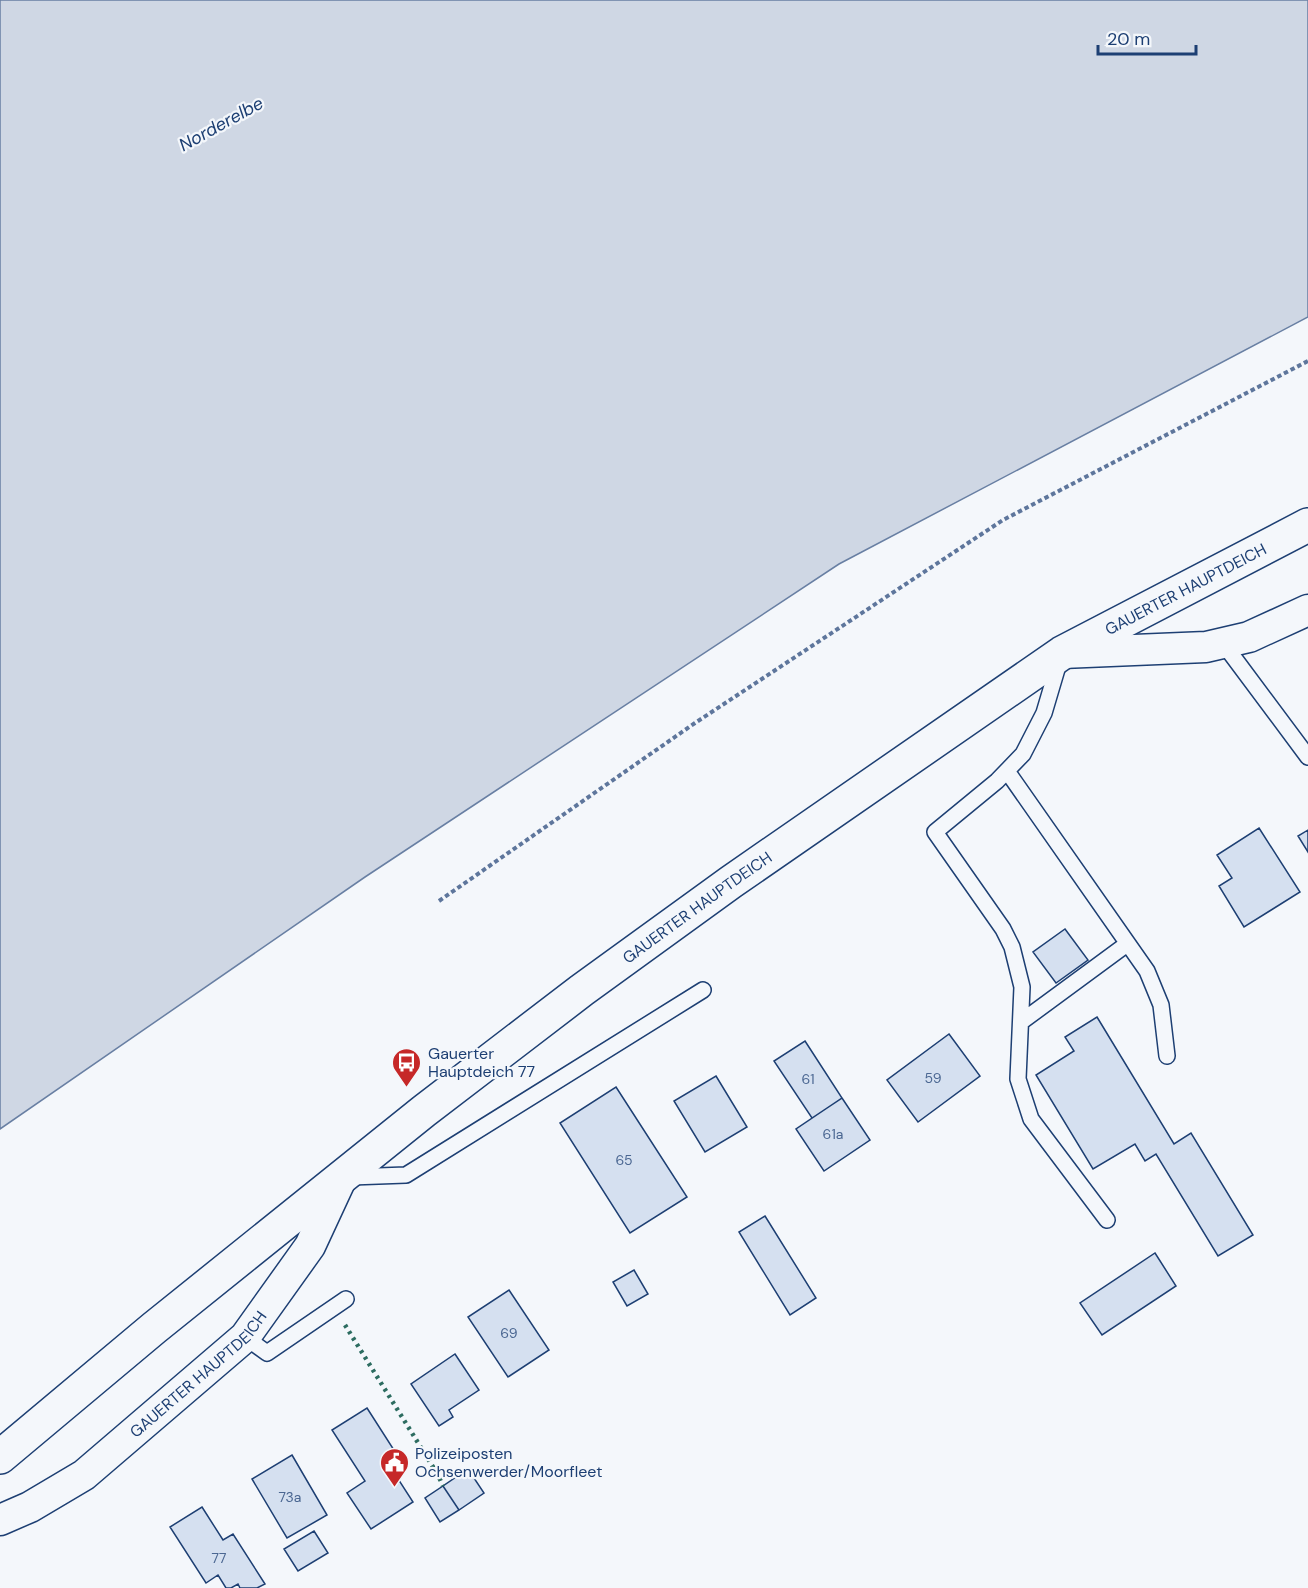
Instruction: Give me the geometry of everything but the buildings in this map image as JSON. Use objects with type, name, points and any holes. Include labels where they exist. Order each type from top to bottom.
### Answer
[{"type":"street","name":"GAUERTER HAUPTDEICH","points":[[0,1457],[154,1328],[424,1110],[582,990],[731,882],[1062,653],[1308,525]]},
{"type":"street","name":"GAUERTER HAUPTDEICH","points":[[1062,653],[1206,647],[1250,637],[1308,610]]},
{"type":"street","name":"GAUERTER HAUPTDEICH","points":[[0,1520],[30,1507],[84,1475],[245,1337],[310,1246],[342,1177]]},
{"type":"lane","points":[[1223,643],[1308,757]]},
{"type":"lane","points":[[1062,653],[1044,713],[1023,754],[997,781],[935,832],[1003,929],[1012,947],[1022,987],[1018,1080],[1031,1119],[1107,1220]]},
{"type":"lane","points":[[1007,771],[1147,971],[1161,1005],[1167,1056]]},
{"type":"lane","points":[[1021,1022],[1127,944]]},
{"type":"lane","points":[[342,1177],[406,1175],[704,990]]},
{"type":"lane","points":[[245,1337],[267,1353],[346,1299]]},
{"type":"path","points":[[439,901],[695,723],[1003,520],[1308,361]]},
{"type":"water","name":"Norderelbe","points":[[0,0],[1308,0],[1308,317],[839,564],[365,877],[0,1129]]},
{"type":"hedge","points":[[345,1325],[443,1486]]},
{"type":"place","name":"Gauerter Hauptdeich 77","points":[[407,1088]]},
{"type":"place","name":"Polizeiposten Ochsenwerder/Moorfleet","points":[[394,1488]]}]
